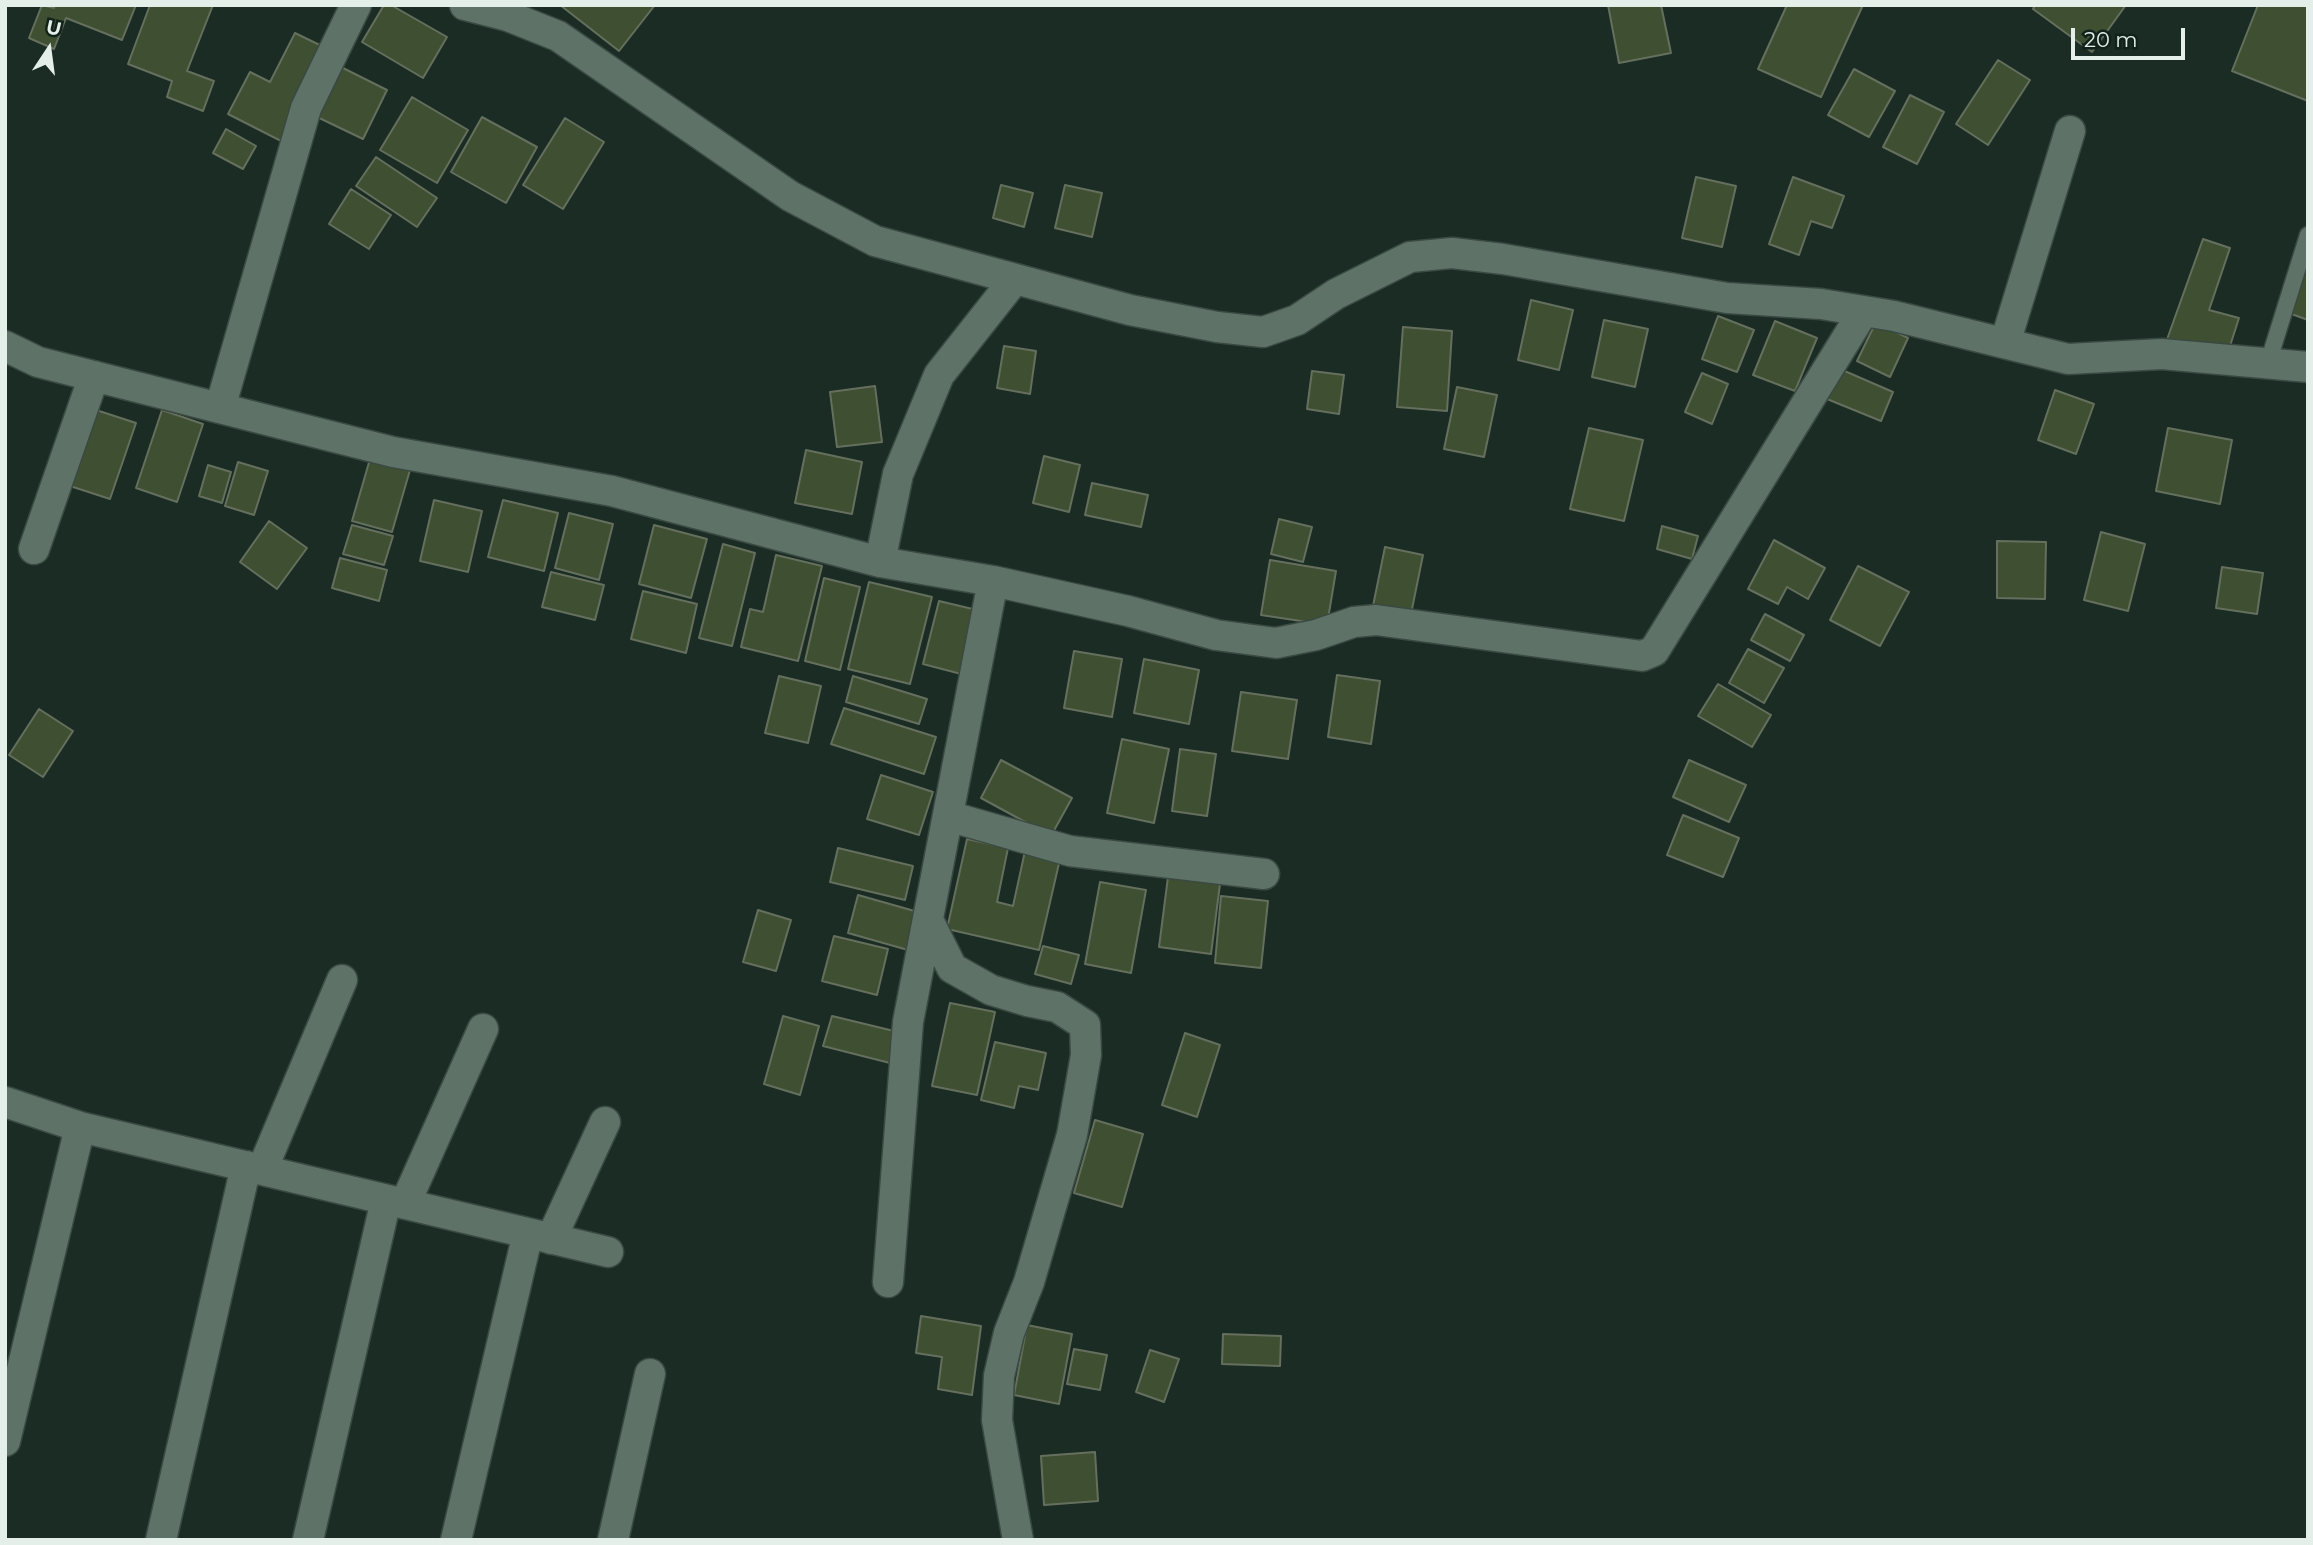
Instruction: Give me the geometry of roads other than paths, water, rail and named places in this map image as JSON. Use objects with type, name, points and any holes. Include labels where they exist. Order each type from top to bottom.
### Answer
[{"type":"street","points":[[220,408],[306,108],[356,5]]},
{"type":"street","points":[[466,5],[508,16],[558,36],[790,196],[875,241],[1143,313],[1217,327],[1263,332],[1297,320],[1336,294],[1410,257],[1452,253],[1503,259],[1727,298],[1821,304],[1894,316],[2068,359],[2162,354],[2308,367]]},
{"type":"street","points":[[2005,343],[2070,131]]},
{"type":"street","points":[[880,562],[898,474],[939,375],[1014,280]]},
{"type":"street","points":[[5,346],[38,362],[393,452],[612,491],[880,562],[993,581],[1128,611],[1216,635],[1276,643],[1316,635],[1354,622],[1376,620],[1642,656],[1654,651],[1863,312]]},
{"type":"street","points":[[34,549],[94,376]]},
{"type":"street","points":[[888,1282],[908,1022],[993,581]]},
{"type":"street","points":[[948,816],[1070,851],[1264,874]]},
{"type":"street","points":[[928,920],[952,968],[991,990],[1057,1007],[1085,1025],[1086,1055],[1072,1135],[1030,1282],[1009,1333],[999,1376],[997,1420],[1018,1540]]},
{"type":"street","points":[[161,1540],[254,1168],[342,980]]},
{"type":"street","points":[[308,1540],[396,1202],[483,1029]]},
{"type":"street","points":[[5,1102],[80,1127],[608,1252]]},
{"type":"street","points":[[456,1540],[540,1236],[605,1122]]},
{"type":"street","points":[[5,1441],[80,1127]]},
{"type":"street","points":[[613,1540],[650,1374]]},
{"type":"lane","points":[[2268,363],[2308,235]]}]
